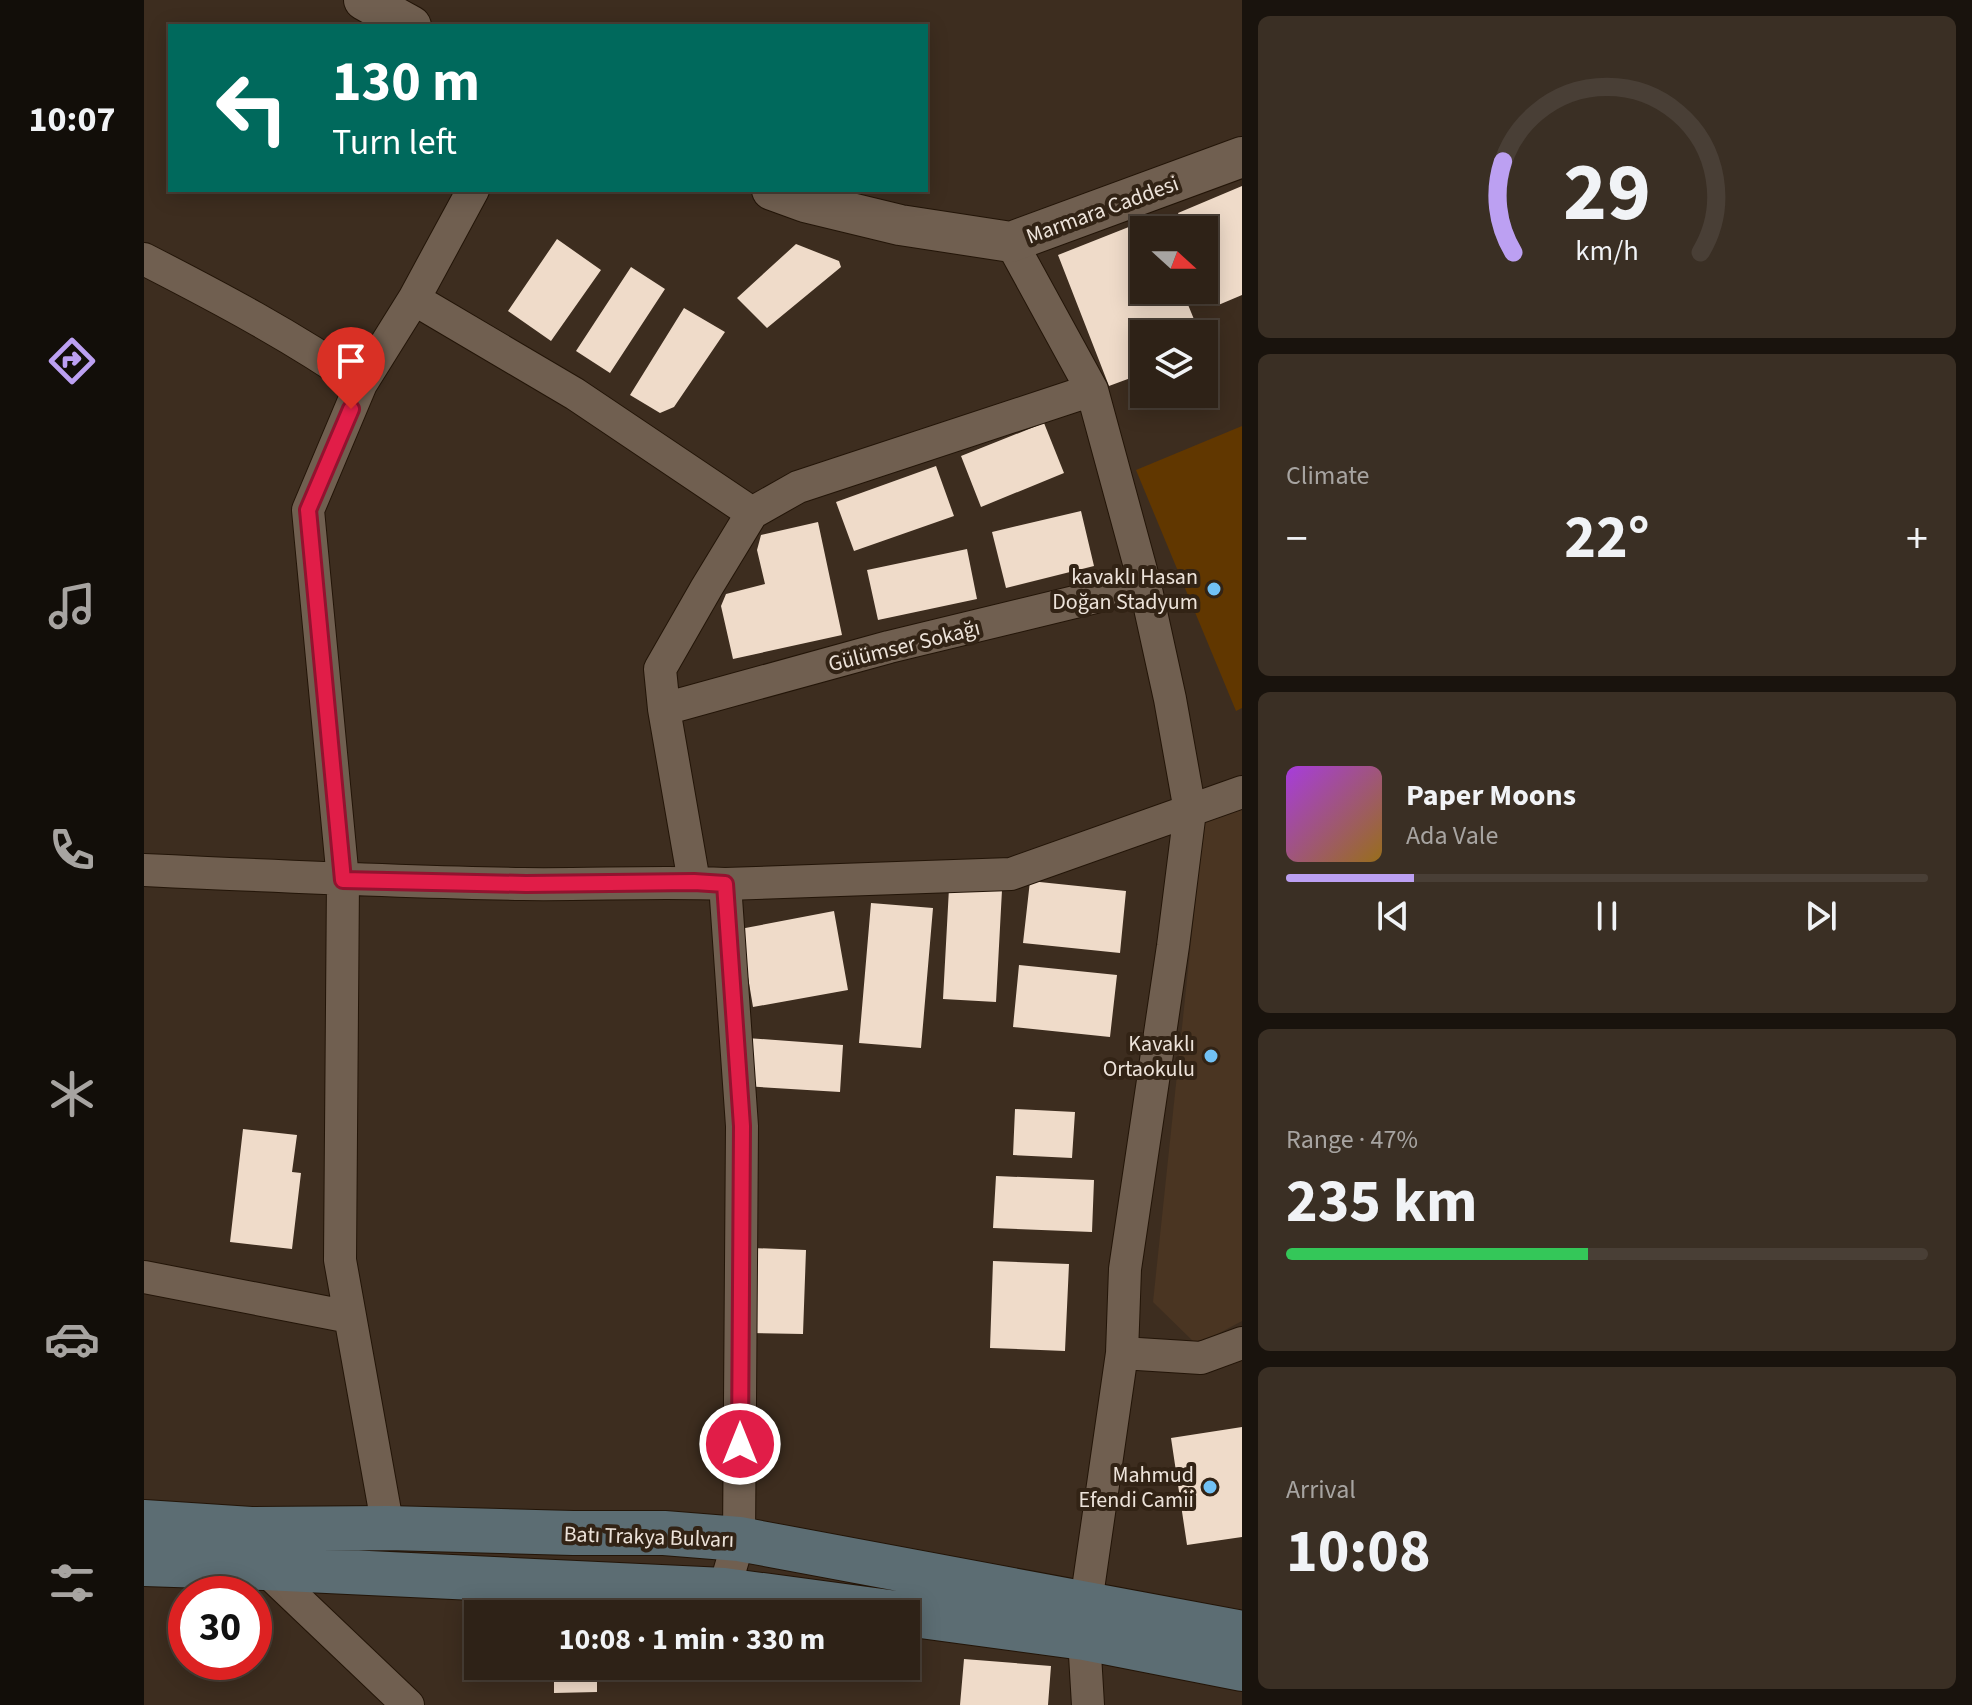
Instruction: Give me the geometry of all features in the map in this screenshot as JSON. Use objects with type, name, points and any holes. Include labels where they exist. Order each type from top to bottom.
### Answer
[{"type":"main road","name":"Batı Trakya Bulvarı","points":[[144,1522],[251,1529],[664,1533],[739,1539],[1085,1620],[1242,1669]]},
{"type":"main road","name":"Batı Trakya Bulvarı","points":[[144,1564],[724,1590],[799,1600]]},
{"type":"main road","name":"Batı Trakya Bulvarı","points":[[920,1614],[1085,1620],[1242,1633]]},
{"type":"street","points":[[364,0],[407,24]]},
{"type":"street","name":"Marmara Caddesi","points":[[778,192],[805,202],[900,225],[1011,242],[1242,157]]},
{"type":"street","points":[[388,1528],[340,1260],[343,880],[308,510],[361,384],[414,299],[472,192]]},
{"type":"street","points":[[1011,242],[1092,390],[1145,585],[1190,811],[1125,1269],[1122,1353],[1085,1620],[1088,1705]]},
{"type":"street","points":[[144,259],[303,345],[361,384]]},
{"type":"street","points":[[414,299],[575,394],[752,513]]},
{"type":"street","points":[[724,1590],[739,1539],[742,1126],[710,883],[664,709],[660,669],[752,513],[798,487],[1092,390]]},
{"type":"street","name":"Gülümser Sokağı","points":[[664,709],[889,647],[1145,585]]},
{"type":"street","points":[[144,870],[343,880],[526,884],[710,883],[1011,874],[1242,792]]},
{"type":"street","points":[[144,1277],[350,1317]]},
{"type":"street","points":[[1122,1353],[1201,1358],[1242,1343]]},
{"type":"street","points":[[264,1568],[408,1705]]},
{"type":"shaded area","name":"kavaklı Hasan Doğan Stadyum","points":[[1242,426],[1242,708],[1236,711],[1136,470]]},
{"type":"shaded area","name":"Kavaklı Ortaokulu","points":[[1242,786],[1242,1321],[1197,1345],[1153,1302],[1205,809]]},
{"type":"building","points":[[1242,186],[1242,295],[1216,306],[1215,304],[1218,304],[1218,216],[1179,216],[1178,213]]},
{"type":"building","points":[[1130,226],[1130,304],[1188,304],[1194,320],[1130,320],[1130,378],[1109,386],[1058,255]]},
{"type":"building","points":[[557,239],[601,270],[551,341],[508,311]]},
{"type":"building","points":[[796,244],[839,261],[841,267],[767,328],[737,298]]},
{"type":"building","points":[[631,267],[665,289],[610,373],[576,351]]},
{"type":"building","points":[[684,308],[725,332],[674,407],[660,413],[630,395]]},
{"type":"building","points":[[1044,423],[1064,473],[981,507],[961,456]]},
{"type":"building","points":[[936,466],[954,516],[854,551],[836,502]]},
{"type":"building","points":[[1081,511],[1094,566],[1006,588],[992,532]]},
{"type":"building","points":[[818,522],[842,635],[733,659],[721,606],[726,594],[765,584],[757,550],[761,535]]},
{"type":"building","points":[[967,549],[977,599],[878,620],[867,570]]},
{"type":"building","points":[[1030,881],[1126,891],[1120,953],[1023,943]]},
{"type":"building","points":[[949,888],[1002,890],[996,1002],[943,999]]},
{"type":"building","points":[[871,903],[933,908],[921,1048],[859,1043]]},
{"type":"building","points":[[834,911],[848,990],[753,1007],[740,929]]},
{"type":"building","points":[[1019,965],[1117,975],[1110,1037],[1013,1027]]},
{"type":"building","points":[[747,1038],[843,1045],[840,1092],[744,1086]]},
{"type":"building","points":[[1015,1109],[1075,1112],[1072,1158],[1013,1155]]},
{"type":"building","points":[[243,1129],[297,1135],[292,1172],[301,1173],[292,1249],[230,1242]]},
{"type":"building","points":[[996,1176],[1094,1180],[1092,1232],[993,1228]]},
{"type":"building","points":[[752,1248],[806,1250],[803,1334],[749,1333]]},
{"type":"building","points":[[993,1261],[1069,1264],[1065,1351],[990,1348]]},
{"type":"building","name":"Mahmud Efendi Camii","points":[[1242,1427],[1242,1537],[1187,1545],[1171,1438]]},
{"type":"building","points":[[964,1659],[1051,1666],[1048,1705],[960,1705]]},
{"type":"building","points":[[554,1680],[597,1680],[597,1692],[554,1693]]},
{"type":"place","name":"kavaklı Hasan Doğan Stadyum","points":[[1214,589]]},
{"type":"place","name":"Kavaklı Ortaokulu","points":[[1211,1056]]},
{"type":"place","name":"Mahmud Efendi Camii","points":[[1210,1487]]},
{"type":"route","points":[[351,409],[308,510],[343,880],[725,884],[742,1126],[740,1444]]}]
